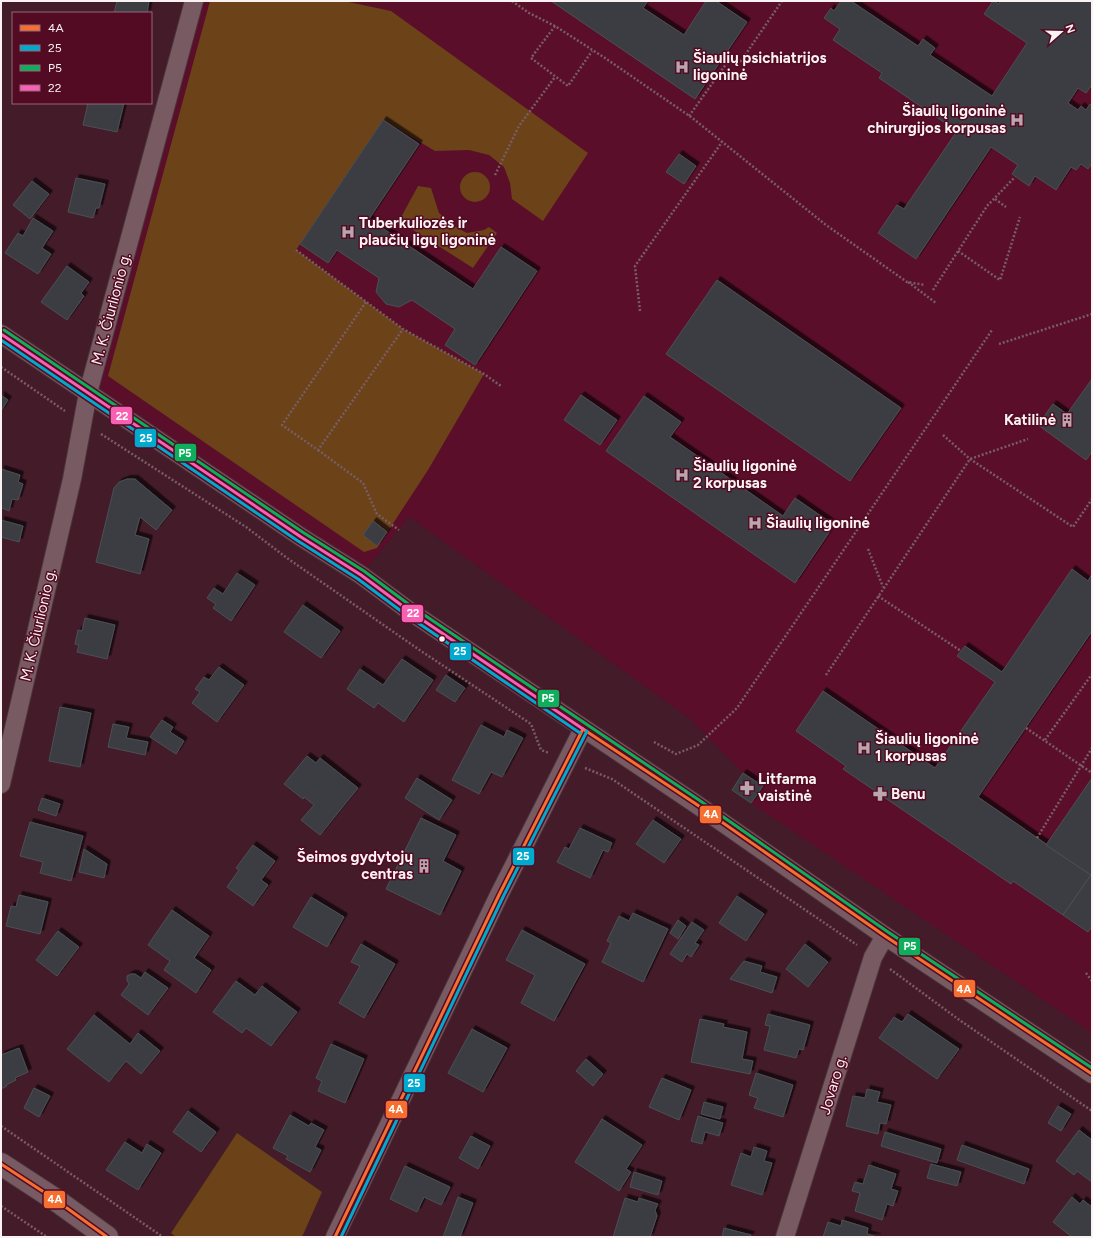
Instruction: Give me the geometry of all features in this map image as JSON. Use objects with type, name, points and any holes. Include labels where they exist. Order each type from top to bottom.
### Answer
[{"type":"main road","points":[[1,1164],[107,1237]]},
{"type":"street","name":"M. K. Čiurlionio g.","points":[[1,784],[72,478],[88,393],[194,1]]},
{"type":"street","points":[[1,334],[301,537],[362,575],[408,610],[696,804],[885,936],[1092,1074]]},
{"type":"street","points":[[335,1237],[499,895],[583,729]]},
{"type":"street","name":"Jovaro g.","points":[[785,1237],[873,957],[885,936]]},
{"type":"path","points":[[512,1],[592,50],[689,116],[826,225],[936,303]]},
{"type":"path","points":[[689,116],[729,60],[741,61],[782,1]]},
{"type":"path","points":[[555,26],[531,58],[568,86],[592,50]]},
{"type":"path","points":[[495,175],[519,126],[555,77]]},
{"type":"path","points":[[640,311],[635,266],[722,142]]},
{"type":"path","points":[[933,290],[988,206],[1015,176]]},
{"type":"path","points":[[995,198],[1006,207]]},
{"type":"path","points":[[958,251],[1000,280],[1020,217]]},
{"type":"path","points":[[296,250],[403,329],[484,374],[501,386]]},
{"type":"path","points":[[907,282],[925,285]]},
{"type":"path","points":[[366,302],[282,425],[363,483],[377,514],[399,530]]},
{"type":"path","points":[[999,344],[1092,314]]},
{"type":"path","points":[[318,450],[403,329]]},
{"type":"path","points":[[654,742],[676,754],[698,745],[737,708],[992,330]]},
{"type":"path","points":[[1,367],[82,423],[246,527],[287,558],[421,651],[531,724],[541,750],[612,779],[873,957],[958,1019],[1092,1111]]},
{"type":"path","points":[[942,435],[970,459],[1073,527],[1092,499]]},
{"type":"path","points":[[826,675],[970,459],[1028,439]]},
{"type":"path","points":[[868,549],[883,588]]},
{"type":"path","points":[[878,596],[961,651]]},
{"type":"path","points":[[1045,740],[1092,674]]},
{"type":"path","points":[[1026,728],[1092,773]]},
{"type":"path","points":[[1037,838],[1092,748]]},
{"type":"path","points":[[1086,973],[1092,981]]},
{"type":"path","points":[[1,1126],[163,1237]]},
{"type":"path","points":[[1,1206],[46,1237]]},
{"type":"shaded area","name":"Šiaulių ligoninė","points":[[194,1],[1092,1],[1092,1033],[751,803],[763,786],[743,773],[689,718],[409,517],[361,575],[88,393]]},
{"type":"shaded area","points":[[210,1],[344,1],[391,11],[588,153],[543,221],[512,199],[510,183],[504,167],[489,155],[469,150],[435,151],[383,120],[296,250],[403,329],[484,374],[428,470],[377,548],[364,552],[108,376]]},
{"type":"shaded area","points":[[475,172],[481,173],[489,181],[489,193],[481,201],[475,202],[469,201],[461,193],[460,187],[461,181],[469,173]]},
{"type":"shaded area","points":[[418,186],[431,188],[439,213],[452,225],[467,233],[484,230],[489,227],[497,233],[473,268],[399,221]]},
{"type":"shaded area","points":[[237,1133],[322,1192],[302,1237],[176,1237],[171,1233]]},
{"type":"building","points":[[117,1],[149,1],[147,12],[114,12]]},
{"type":"building","name":"Šiaulių psichiatrijos ligoninė","points":[[551,1],[648,1],[643,8],[684,35],[706,1],[716,1],[747,22],[695,99]]},
{"type":"building","name":"Šiaulių ligoninė chirurgijos korpusas","points":[[841,1],[851,1],[918,46],[923,39],[935,48],[930,55],[992,96],[1027,43],[984,14],[993,1],[999,4],[1000,1],[1092,1],[1092,85],[1086,93],[1078,88],[1068,103],[1078,110],[1081,106],[1086,110],[1090,104],[1092,105],[1092,163],[1088,169],[1081,164],[1076,170],[1071,167],[1056,190],[1035,176],[1029,186],[1012,174],[1018,165],[991,147],[916,259],[878,233],[897,205],[904,209],[957,131],[879,78],[882,73],[833,40],[840,29],[824,18],[831,8],[834,11]]},
{"type":"building","points":[[88,104],[124,104],[117,132],[83,125]]},
{"type":"building","name":"Tuberkuliozės ir plaučių ligų ligoninė","points":[[383,120],[419,144],[369,219],[473,289],[501,247],[537,271],[475,365],[445,345],[455,329],[412,300],[399,307],[386,304],[376,292],[379,278],[337,250],[328,263],[300,244]]},
{"type":"building","points":[[679,154],[696,166],[684,184],[666,172]]},
{"type":"building","points":[[76,178],[105,184],[99,208],[96,208],[93,218],[68,212]]},
{"type":"building","points":[[32,181],[49,194],[30,219],[13,205]]},
{"type":"building","points":[[33,218],[53,231],[42,248],[51,254],[38,274],[5,253],[18,233],[23,236]]},
{"type":"building","points":[[67,266],[89,282],[81,293],[84,296],[67,320],[41,302]]},
{"type":"building","points":[[717,280],[901,408],[850,481],[666,354]]},
{"type":"building","name":"Katilinė","points":[[1092,379],[1092,452],[1086,460],[1038,425],[1053,404],[1067,414]]},
{"type":"building","points":[[1,395],[8,400],[1,411]]},
{"type":"building","points":[[581,395],[617,420],[600,445],[564,420]]},
{"type":"building","name":"Šiaulių ligoninė 2 korpusas","points":[[644,396],[681,422],[670,437],[783,516],[795,498],[834,525],[795,583],[606,451]]},
{"type":"building","points":[[1,469],[20,475],[18,482],[23,484],[18,500],[12,499],[9,511],[2,508],[1,512]]},
{"type":"building","points":[[127,479],[135,479],[172,510],[156,530],[140,517],[135,535],[149,539],[140,574],[96,562],[114,488],[119,482]]},
{"type":"building","points":[[1,520],[23,526],[19,542],[1,537]]},
{"type":"building","points":[[373,521],[387,532],[377,546],[363,535]]},
{"type":"building","name":"Šiaulių ligoninė 1 korpusas","points":[[1072,569],[1088,581],[1092,574],[1092,631],[978,797],[1091,875],[1063,915],[1013,881],[1011,884],[843,769],[846,766],[796,731],[823,691],[935,768],[995,682],[957,656],[965,646],[1002,672]]},
{"type":"building","points":[[237,573],[255,585],[231,621],[213,608],[216,604],[207,598],[214,588],[223,594]]},
{"type":"building","points":[[303,605],[340,631],[321,658],[284,632]]},
{"type":"building","points":[[85,618],[115,625],[107,659],[77,652],[79,645],[75,644],[78,630],[82,631]]},
{"type":"building","points":[[402,659],[433,680],[404,722],[378,703],[374,708],[347,689],[360,669],[383,685]]},
{"type":"building","points":[[219,667],[244,685],[217,722],[192,703],[200,692],[195,689],[204,677],[209,680]]},
{"type":"building","points":[[446,675],[465,688],[455,702],[436,690]]},
{"type":"building","points":[[60,707],[91,713],[80,767],[49,761]]},
{"type":"building","points":[[162,720],[173,727],[170,732],[184,741],[176,754],[150,737]]},
{"type":"building","points":[[113,724],[129,727],[126,738],[148,742],[145,755],[108,747]]},
{"type":"building","points":[[481,725],[504,737],[507,730],[523,738],[502,777],[491,772],[479,794],[452,780]]},
{"type":"building","points":[[307,756],[316,763],[320,758],[358,788],[320,835],[301,820],[314,805],[304,797],[303,799],[284,784]]},
{"type":"building","name":"Litfarma vaistinė","points":[[743,773],[763,786],[751,803],[732,790]]},
{"type":"building","points":[[417,778],[452,800],[439,820],[405,798]]},
{"type":"building","points":[[1092,778],[1092,926],[1088,932],[1063,915],[1091,875],[1046,845]]},
{"type":"building","points":[[42,798],[60,804],[56,816],[38,810]]},
{"type":"building","name":"Šeimos gydytojų centras","points":[[421,818],[456,835],[443,861],[461,871],[440,915],[386,889]]},
{"type":"building","points":[[653,820],[681,839],[664,863],[636,844]]},
{"type":"building","points":[[30,822],[83,836],[71,881],[40,873],[43,862],[20,856]]},
{"type":"building","points":[[580,828],[612,843],[608,852],[603,850],[590,878],[557,862],[565,847],[569,849]]},
{"type":"building","points":[[253,845],[275,861],[261,880],[268,885],[253,906],[227,887],[239,870],[236,868]]},
{"type":"building","points":[[84,849],[107,864],[104,878],[79,872]]},
{"type":"building","points":[[19,895],[48,902],[40,934],[6,926],[11,906],[16,907]]},
{"type":"building","points":[[737,896],[764,914],[746,941],[719,923]]},
{"type":"building","points":[[311,897],[344,917],[327,947],[293,927]]},
{"type":"building","points":[[172,910],[209,936],[194,958],[211,970],[196,993],[164,970],[170,961],[148,945]]},
{"type":"building","points":[[633,913],[668,929],[643,982],[602,962],[611,943],[607,941],[619,916],[629,921]]},
{"type":"building","points":[[678,920],[686,926],[678,939],[670,933]]},
{"type":"building","points":[[692,922],[704,930],[695,943],[699,945],[691,957],[687,954],[682,962],[670,954]]},
{"type":"building","points":[[522,930],[585,964],[554,1021],[521,1003],[535,975],[506,960]]},
{"type":"building","points":[[58,931],[79,947],[57,976],[36,960]]},
{"type":"building","points":[[361,944],[395,964],[364,1018],[339,1003],[360,966],[351,962]]},
{"type":"building","points":[[805,944],[828,962],[808,987],[786,969]]},
{"type":"building","points":[[744,961],[762,966],[760,972],[777,977],[772,993],[730,979]]},
{"type":"building","points":[[145,972],[168,988],[148,1015],[121,995],[129,984],[127,976],[135,974],[141,978]]},
{"type":"building","points":[[236,981],[255,995],[262,986],[297,1012],[271,1046],[246,1028],[242,1033],[213,1012]]},
{"type":"building","points":[[768,1014],[810,1025],[803,1050],[799,1049],[796,1058],[764,1050],[770,1026],[765,1025]]},
{"type":"building","points":[[908,1014],[959,1049],[937,1079],[879,1038],[894,1017],[902,1022]]},
{"type":"building","points":[[94,1015],[130,1044],[138,1033],[160,1051],[141,1074],[126,1061],[109,1082],[67,1049]]},
{"type":"building","points":[[700,1019],[724,1024],[723,1027],[747,1032],[742,1059],[753,1061],[750,1074],[691,1062]]},
{"type":"building","points":[[472,1029],[507,1048],[483,1092],[448,1073]]},
{"type":"building","points":[[331,1044],[364,1059],[345,1103],[318,1091],[322,1081],[316,1078]]},
{"type":"building","points":[[19,1048],[28,1072],[15,1078],[16,1080],[1,1089],[1,1055]]},
{"type":"building","points":[[586,1059],[603,1074],[593,1086],[576,1071]]},
{"type":"building","points":[[756,1073],[793,1085],[783,1117],[754,1108],[758,1098],[749,1095]]},
{"type":"building","points":[[662,1078],[691,1090],[679,1120],[649,1107]]},
{"type":"building","points":[[34,1088],[50,1096],[39,1117],[24,1108]]},
{"type":"building","points":[[867,1089],[880,1092],[877,1102],[891,1105],[886,1124],[880,1123],[878,1134],[846,1126],[853,1096],[865,1098]]},
{"type":"building","points":[[704,1102],[723,1107],[720,1119],[701,1114]]},
{"type":"building","points":[[1058,1106],[1071,1114],[1061,1131],[1048,1123]]},
{"type":"building","points":[[188,1111],[216,1132],[201,1152],[173,1132]]},
{"type":"building","points":[[290,1115],[309,1126],[311,1123],[324,1130],[315,1147],[321,1150],[310,1172],[286,1159],[288,1156],[273,1148]]},
{"type":"building","points":[[698,1116],[723,1123],[719,1136],[705,1132],[702,1144],[691,1141]]},
{"type":"building","points":[[602,1119],[642,1145],[626,1169],[631,1172],[619,1191],[575,1162]]},
{"type":"building","points":[[1079,1130],[1092,1140],[1092,1182],[1077,1171],[1074,1175],[1056,1161]]},
{"type":"building","points":[[885,1132],[941,1149],[937,1163],[881,1146]]},
{"type":"building","points":[[471,1136],[490,1146],[478,1169],[459,1158]]},
{"type":"building","points":[[125,1142],[142,1153],[147,1144],[161,1153],[138,1190],[106,1170]]},
{"type":"building","points":[[962,1145],[1029,1169],[1024,1184],[957,1160]]},
{"type":"building","points":[[754,1147],[767,1151],[764,1161],[772,1163],[762,1195],[731,1185],[741,1153],[751,1157]]},
{"type":"building","points":[[931,1164],[961,1172],[957,1186],[927,1178]]},
{"type":"building","points":[[869,1165],[896,1174],[891,1189],[898,1191],[893,1206],[887,1204],[882,1220],[855,1211],[860,1193],[852,1191],[855,1182],[863,1184]]},
{"type":"building","points":[[405,1166],[450,1187],[441,1205],[424,1197],[417,1212],[390,1199]]},
{"type":"building","points":[[634,1172],[662,1181],[658,1195],[630,1187]]},
{"type":"building","points":[[458,1197],[473,1203],[460,1237],[443,1237]]},
{"type":"building","points":[[1072,1197],[1080,1204],[1083,1200],[1092,1207],[1092,1237],[1072,1237],[1053,1222]]},
{"type":"building","points":[[625,1198],[638,1202],[639,1198],[658,1204],[655,1210],[657,1216],[650,1237],[613,1237]]},
{"type":"building","points":[[842,1220],[868,1228],[867,1234],[877,1237],[823,1237],[828,1222],[841,1226]]},
{"type":"building","points":[[724,1228],[751,1235],[750,1237],[722,1237]]},
{"type":"transit line","name":"P5","points":[[4,330],[304,533],[364,571],[411,606],[699,800],[888,932],[1092,1068]]},
{"type":"transit line","name":"22","points":[[1,334],[301,537],[361,575],[408,610],[583,729]]},
{"type":"transit line","name":"25","points":[[1,340],[298,541],[358,579],[405,614],[580,733]]},
{"type":"transit line","name":"4A","points":[[583,729],[696,804],[885,936],[1092,1074]]},
{"type":"transit line","name":"4A","points":[[335,1237],[499,895],[583,729]]},
{"type":"transit line","name":"25","points":[[341,1237],[503,897],[587,731]]},
{"type":"transit line","name":"4A","points":[[1,1164],[53,1198],[107,1237]]},
{"type":"place","name":"Šiaulių psichiatrijos ligoninė","points":[[682,67]]},
{"type":"place","name":"Šiaulių ligoninė chirurgijos korpusas","points":[[1017,120]]},
{"type":"place","name":"Tuberkuliozės ir plaučių ligų ligoninė","points":[[348,232]]},
{"type":"place","name":"Katilinė","points":[[1067,420]]},
{"type":"place","name":"Šiaulių ligoninė 2 korpusas","points":[[682,475]]},
{"type":"place","name":"Šiaulių ligoninė","points":[[755,523]]},
{"type":"place","name":"Šiaulių ligoninė 1 korpusas","points":[[864,748]]},
{"type":"place","name":"Litfarma vaistinė","points":[[747,788]]},
{"type":"place","name":"Benu","points":[[880,794]]},
{"type":"place","name":"Šeimos gydytojų centras","points":[[424,866]]}]
